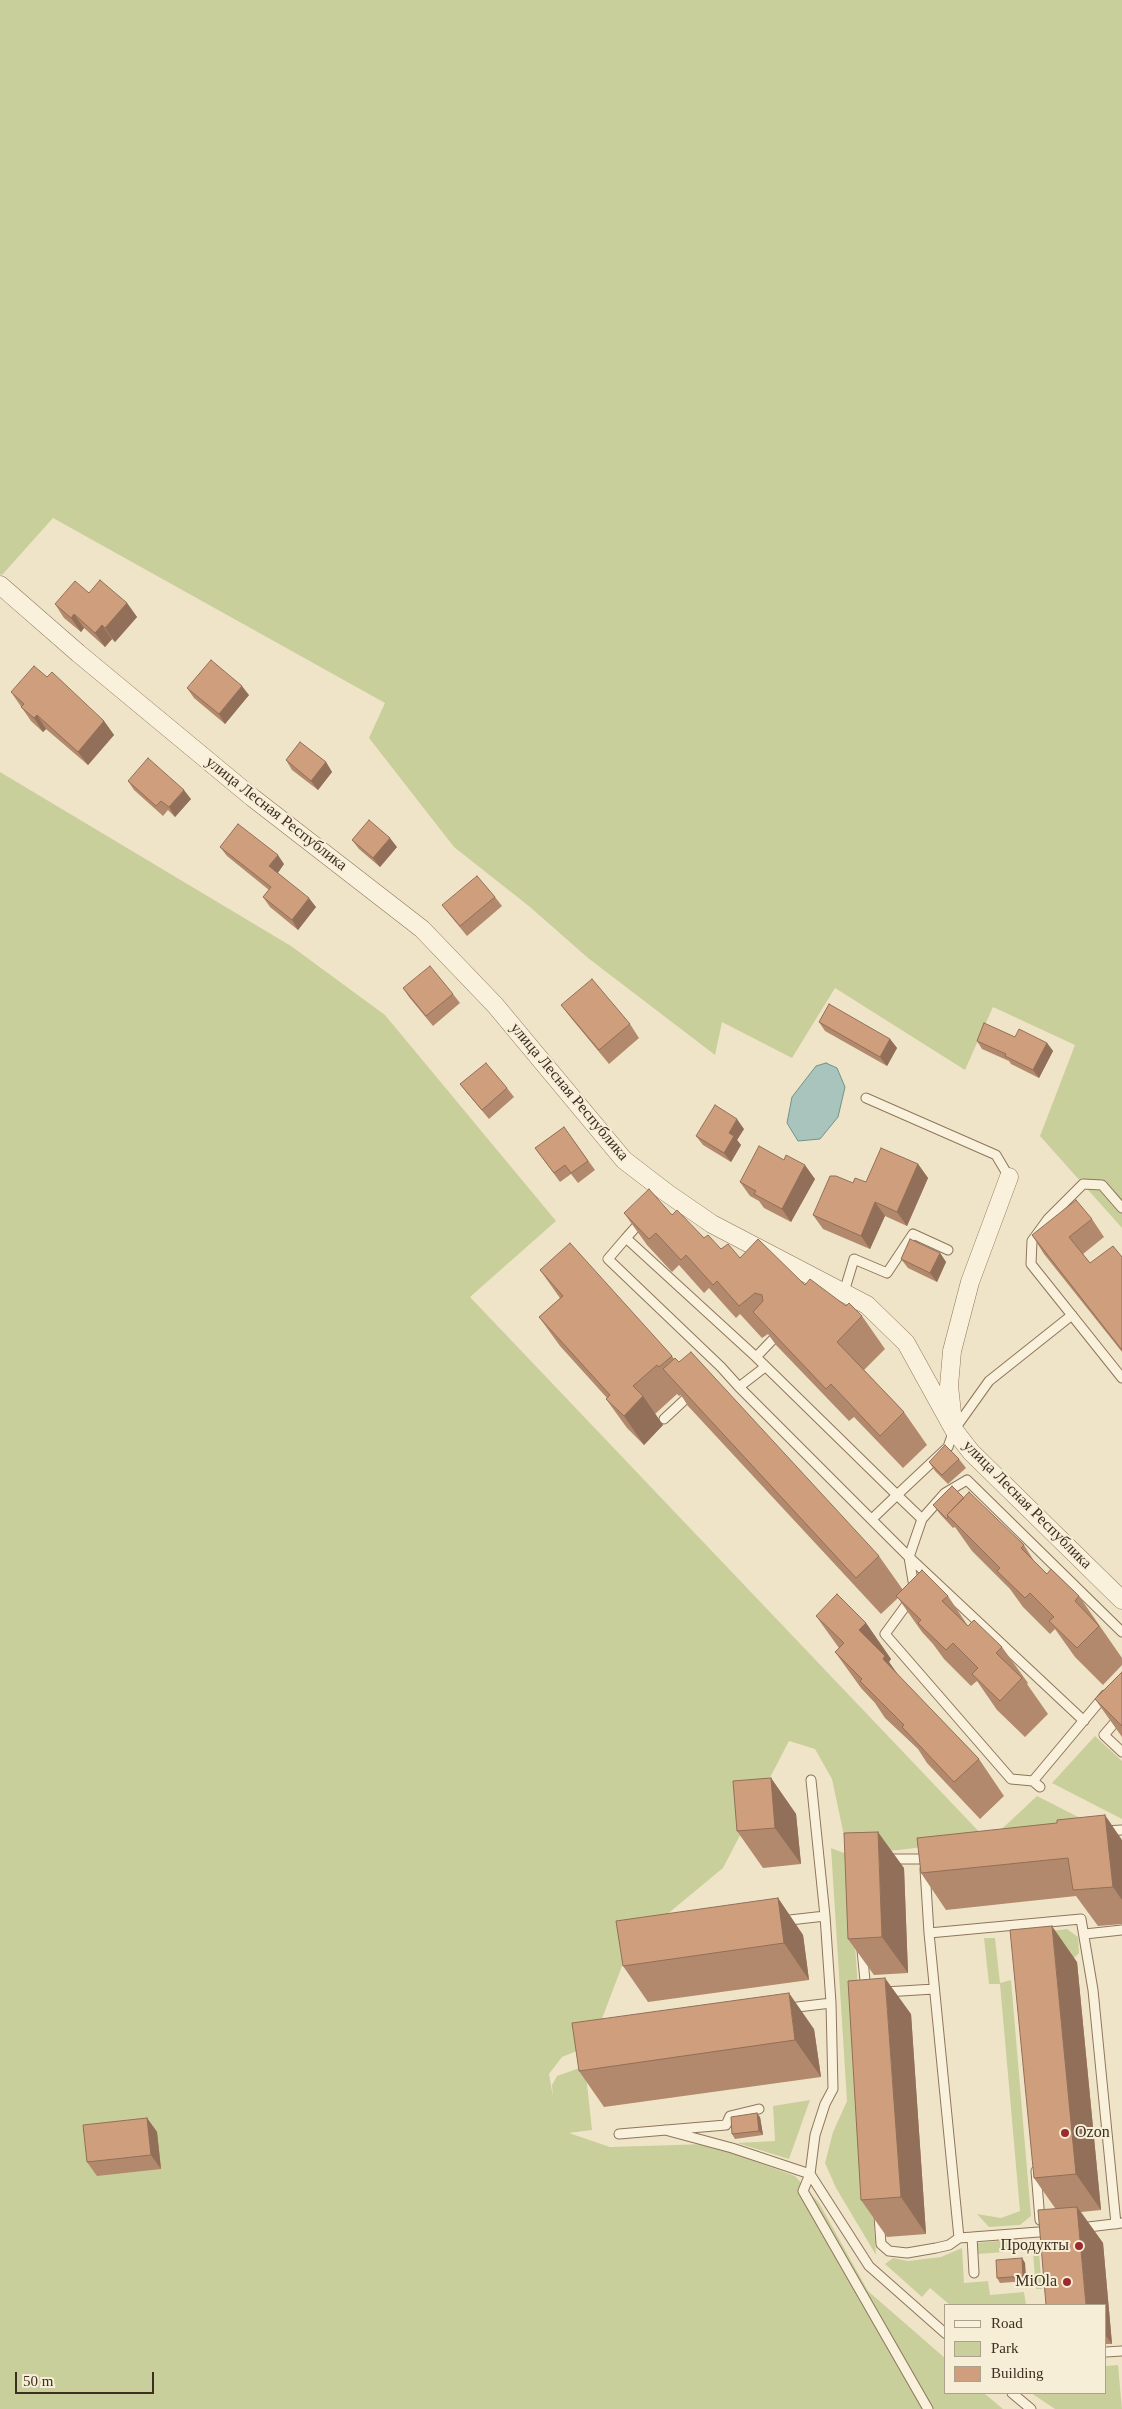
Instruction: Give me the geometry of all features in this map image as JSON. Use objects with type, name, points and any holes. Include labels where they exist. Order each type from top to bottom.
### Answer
[{"type":"street","name":"улица Лесная Республика","points":[[0,585],[78,653],[252,798],[422,929],[495,1005],[624,1160],[712,1224],[867,1305],[906,1343],[954,1430],[971,1452],[1122,1600]]},
{"type":"street","points":[[954,1430],[949,1386],[952,1351],[970,1282],[1009,1177]]},
{"type":"lane","points":[[866,1098],[996,1155],[1009,1177]]},
{"type":"lane","points":[[1122,1208],[1102,1185],[1083,1184],[1048,1219],[1032,1241],[1031,1264],[1122,1378]]},
{"type":"lane","points":[[650,1212],[608,1259],[717,1370],[739,1387],[910,1557],[1084,1721]]},
{"type":"lane","points":[[844,1292],[854,1259],[887,1273],[913,1234],[948,1250]]},
{"type":"lane","points":[[626,1238],[756,1357],[922,1519]]},
{"type":"lane","points":[[872,1519],[948,1447],[954,1430],[989,1381],[1072,1315]]},
{"type":"lane","points":[[756,1357],[780,1332]]},
{"type":"lane","points":[[739,1387],[765,1367]]},
{"type":"lane","points":[[664,1419],[700,1386]]},
{"type":"lane","points":[[1111,1687],[1037,1784],[1011,1779],[885,1634],[915,1593],[910,1557],[922,1519],[945,1493],[968,1480],[1122,1632]]},
{"type":"lane","points":[[1122,1714],[1104,1735],[1122,1752]]},
{"type":"lane","points":[[811,1780],[825,1916],[831,2003],[833,2089],[825,2104],[815,2135],[810,2174],[803,2191],[928,2409]]},
{"type":"lane","points":[[1091,1833],[1122,1830]]},
{"type":"lane","points":[[880,1860],[934,1857]]},
{"type":"lane","points":[[924,1859],[934,1989],[959,2238]]},
{"type":"lane","points":[[768,1923],[825,1916]]},
{"type":"lane","points":[[879,2205],[881,2244],[889,2251],[907,2253],[936,2248],[949,2244],[959,2238],[1043,2235],[1065,2230],[1119,2224],[1100,2049],[1085,1934],[1081,1919],[929,1933]]},
{"type":"lane","points":[[1016,1926],[1017,1936]]},
{"type":"lane","points":[[1085,1934],[1122,1930]]},
{"type":"lane","points":[[861,1936],[867,1998],[934,1989]]},
{"type":"lane","points":[[777,2010],[831,2003]]},
{"type":"lane","points":[[619,2134],[726,2125],[730,2116],[759,2110]]},
{"type":"lane","points":[[665,2130],[732,2148],[810,2174],[869,2266],[944,2332]]},
{"type":"lane","points":[[1036,2163],[1043,2235]]},
{"type":"lane","points":[[972,2237],[974,2272]]},
{"type":"lane","points":[[1107,2352],[1122,2351]]},
{"type":"lane","points":[[1013,2394],[1031,2409]]},
{"type":"green space","points":[[0,0],[1122,0],[1122,1228],[1040,1136],[1075,1045],[993,1007],[965,1070],[835,988],[792,1058],[722,1022],[715,1055],[588,958],[530,907],[454,847],[369,738],[385,703],[53,518],[2,575],[0,574]]},
{"type":"green space","points":[[0,772],[291,946],[385,1015],[556,1221],[470,1297],[986,1839],[899,1850],[855,1853],[847,1850],[832,1779],[815,1749],[789,1741],[723,1868],[630,1945],[592,2045],[562,2057],[549,2074],[553,2097],[552,2085],[557,2076],[585,2066],[592,2130],[569,2133],[610,2147],[707,2144],[795,2176],[819,2203],[868,2291],[944,2357],[944,2394],[985,2394],[1003,2409],[0,2409]]},
{"type":"green space","points":[[1095,1736],[1122,1761],[1122,1819],[1052,1783]]},
{"type":"green space","points":[[1037,1796],[1084,1820],[990,1840]]},
{"type":"green space","points":[[831,1848],[849,1855],[876,2255],[836,2188],[825,2163],[833,2132],[847,2101]]},
{"type":"green space","points":[[1067,1929],[1078,1937],[1079,1953],[1073,1959],[1036,1933]]},
{"type":"green space","points":[[984,1938],[995,1938],[1000,1983],[1011,1980],[1031,2216],[1020,2225],[989,2227],[977,2214],[1001,2218],[1020,2211],[1000,1984],[989,1984]]},
{"type":"green space","points":[[810,2100],[789,2159],[737,2143],[775,2141],[773,2106]]},
{"type":"green space","points":[[1017,2239],[1018,2251],[978,2254],[977,2243]]},
{"type":"green space","points":[[1038,2240],[1042,2289],[1036,2289],[1032,2241]]},
{"type":"green space","points":[[962,2248],[964,2283],[988,2281],[990,2295],[1024,2292],[1026,2304],[949,2304],[930,2288],[922,2297],[885,2264],[893,2258],[908,2261],[941,2257]]},
{"type":"green space","points":[[1118,2365],[1122,2409],[1055,2409],[1032,2394],[1107,2394],[1107,2366]]},
{"type":"water","points":[[826,1063],[837,1068],[845,1087],[838,1117],[820,1139],[798,1141],[787,1123],[792,1097],[816,1066]]},
{"type":"building","points":[[100,580],[127,603],[105,628],[102,625],[95,633],[74,614],[71,618],[55,604],[75,581],[89,593]]},
{"type":"building","points":[[211,660],[242,686],[219,714],[187,688]]},
{"type":"building","points":[[34,666],[47,677],[52,672],[104,721],[78,752],[37,715],[34,718],[21,707],[24,704],[11,692]]},
{"type":"building","points":[[300,742],[326,762],[311,781],[286,760]]},
{"type":"building","points":[[148,758],[184,790],[169,807],[161,801],[156,806],[128,781]]},
{"type":"building","points":[[369,820],[390,838],[373,858],[352,840]]},
{"type":"building","points":[[238,824],[278,855],[269,866],[309,898],[292,920],[263,897],[271,887],[220,847]]},
{"type":"building","points":[[477,876],[495,897],[460,926],[442,905]]},
{"type":"building","points":[[430,966],[453,994],[426,1016],[403,988]]},
{"type":"building","points":[[592,979],[630,1024],[599,1050],[561,1005]]},
{"type":"building","points":[[829,1004],[890,1039],[880,1057],[819,1022]]},
{"type":"building","points":[[984,1023],[1015,1037],[1019,1029],[1047,1043],[1033,1070],[1005,1056],[1006,1054],[977,1041]]},
{"type":"building","points":[[486,1063],[507,1088],[482,1110],[460,1084]]},
{"type":"building","points":[[715,1105],[737,1119],[729,1133],[734,1136],[724,1153],[696,1136]]},
{"type":"building","points":[[564,1127],[588,1161],[571,1173],[565,1165],[554,1173],[535,1148]]},
{"type":"building","points":[[759,1146],[784,1160],[786,1155],[805,1165],[782,1209],[754,1194],[756,1191],[740,1182]]},
{"type":"building","points":[[881,1148],[918,1164],[897,1212],[875,1202],[861,1236],[813,1215],[830,1176],[836,1176],[853,1183],[855,1178],[866,1182]]},
{"type":"building","points":[[649,1189],[672,1215],[677,1210],[704,1238],[708,1235],[721,1249],[728,1244],[740,1258],[758,1239],[805,1285],[810,1279],[846,1306],[849,1303],[862,1316],[837,1342],[904,1412],[880,1436],[831,1384],[826,1389],[753,1312],[763,1301],[762,1295],[755,1293],[739,1306],[717,1281],[713,1285],[686,1255],[681,1260],[656,1233],[649,1239],[624,1213]]},
{"type":"building","points":[[1076,1200],[1092,1219],[1069,1237],[1090,1263],[1113,1246],[1122,1257],[1122,1350],[1032,1235]]},
{"type":"building","points":[[910,1239],[940,1253],[930,1273],[901,1259]]},
{"type":"building","points":[[570,1243],[672,1356],[659,1367],[657,1365],[633,1386],[643,1396],[624,1416],[606,1399],[610,1395],[539,1317],[563,1296],[540,1270]]},
{"type":"building","points":[[691,1352],[879,1556],[856,1578],[663,1369],[675,1358],[679,1362]]},
{"type":"building","points":[[945,1445],[959,1459],[942,1475],[929,1462]]},
{"type":"building","points":[[952,1486],[964,1498],[947,1515],[947,1519],[933,1505]]},
{"type":"building","points":[[969,1492],[1024,1545],[1021,1548],[1047,1574],[1051,1569],[1079,1596],[1075,1601],[1099,1626],[1077,1648],[1049,1621],[1054,1617],[1030,1593],[1025,1598],[997,1571],[1000,1568],[947,1515]]},
{"type":"building","points":[[922,1570],[948,1596],[942,1601],[968,1626],[974,1620],[1002,1647],[996,1653],[1022,1678],[1000,1701],[972,1674],[978,1668],[953,1643],[946,1650],[918,1623],[921,1620],[896,1596]]},
{"type":"building","points":[[837,1594],[866,1623],[859,1630],[885,1656],[883,1659],[979,1759],[954,1782],[902,1727],[904,1725],[860,1681],[862,1679],[835,1652],[844,1643],[816,1616]]},
{"type":"building","points":[[1122,1672],[1122,1726],[1095,1699]]},
{"type":"building","points":[[771,1778],[775,1828],[737,1831],[733,1781]]},
{"type":"building","points":[[1105,1815],[1113,1887],[1073,1890],[1068,1858],[921,1873],[917,1838],[1057,1823],[1057,1820]]},
{"type":"building","points":[[878,1832],[882,1937],[848,1939],[844,1833]]},
{"type":"building","points":[[778,1898],[784,1943],[623,1966],[616,1921]]},
{"type":"building","points":[[1052,1926],[1076,2174],[1034,2178],[1010,1930]]},
{"type":"building","points":[[885,1978],[901,2197],[861,2200],[848,1981]]},
{"type":"building","points":[[789,1993],[795,2040],[579,2071],[572,2023]]},
{"type":"building","points":[[757,2113],[759,2131],[732,2134],[731,2117]]},
{"type":"building","points":[[147,2118],[151,2155],[87,2162],[83,2125]]},
{"type":"building","points":[[1077,2207],[1086,2304],[1046,2304],[1038,2210]]},
{"type":"building","points":[[1022,2258],[1023,2276],[997,2278],[996,2260]]},
{"type":"place","name":"Ozon","points":[[1065,2133]]},
{"type":"place","name":"Продукты","points":[[1079,2246]]},
{"type":"place","name":"MiOla","points":[[1067,2282]]}]
